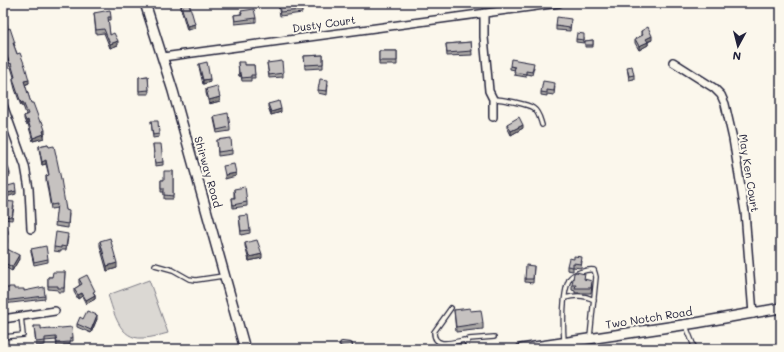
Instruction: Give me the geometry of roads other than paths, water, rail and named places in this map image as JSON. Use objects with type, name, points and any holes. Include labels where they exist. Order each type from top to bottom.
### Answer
[{"type":"street","name":"Shirway Road","points":[[145,3],[163,57],[246,349]]},
{"type":"street","name":"Dusty Court","points":[[163,57],[559,3]]},
{"type":"street","points":[[484,13],[484,37],[493,117]]},
{"type":"street","name":"May Ken Court","points":[[673,62],[714,88],[721,95],[725,104],[731,128],[745,212],[752,314]]},
{"type":"street","points":[[3,105],[24,166],[29,189],[31,229]]},
{"type":"street","name":"Two Notch Road","points":[[521,349],[752,314],[781,308]]},
{"type":"street","points":[[3,319],[55,311]]},
{"type":"lane","points":[[492,99],[503,99],[533,107],[539,115],[542,125]]},
{"type":"lane","points":[[155,265],[173,270],[189,279],[196,280],[225,276]]},
{"type":"lane","points":[[564,342],[563,322],[568,283],[571,277],[575,274],[594,270],[594,300],[590,338]]},
{"type":"lane","points":[[565,298],[575,295],[589,297],[594,300]]},
{"type":"lane","points":[[451,308],[434,332],[434,337],[442,344],[464,340],[467,343]]},
{"type":"lane","points":[[3,337],[23,335],[21,316]]},
{"type":"lane","points":[[686,324],[695,349]]},
{"type":"lane","points":[[467,349],[469,339],[494,337]]},
{"type":"lane","points":[[342,344],[350,345],[350,349]]}]
